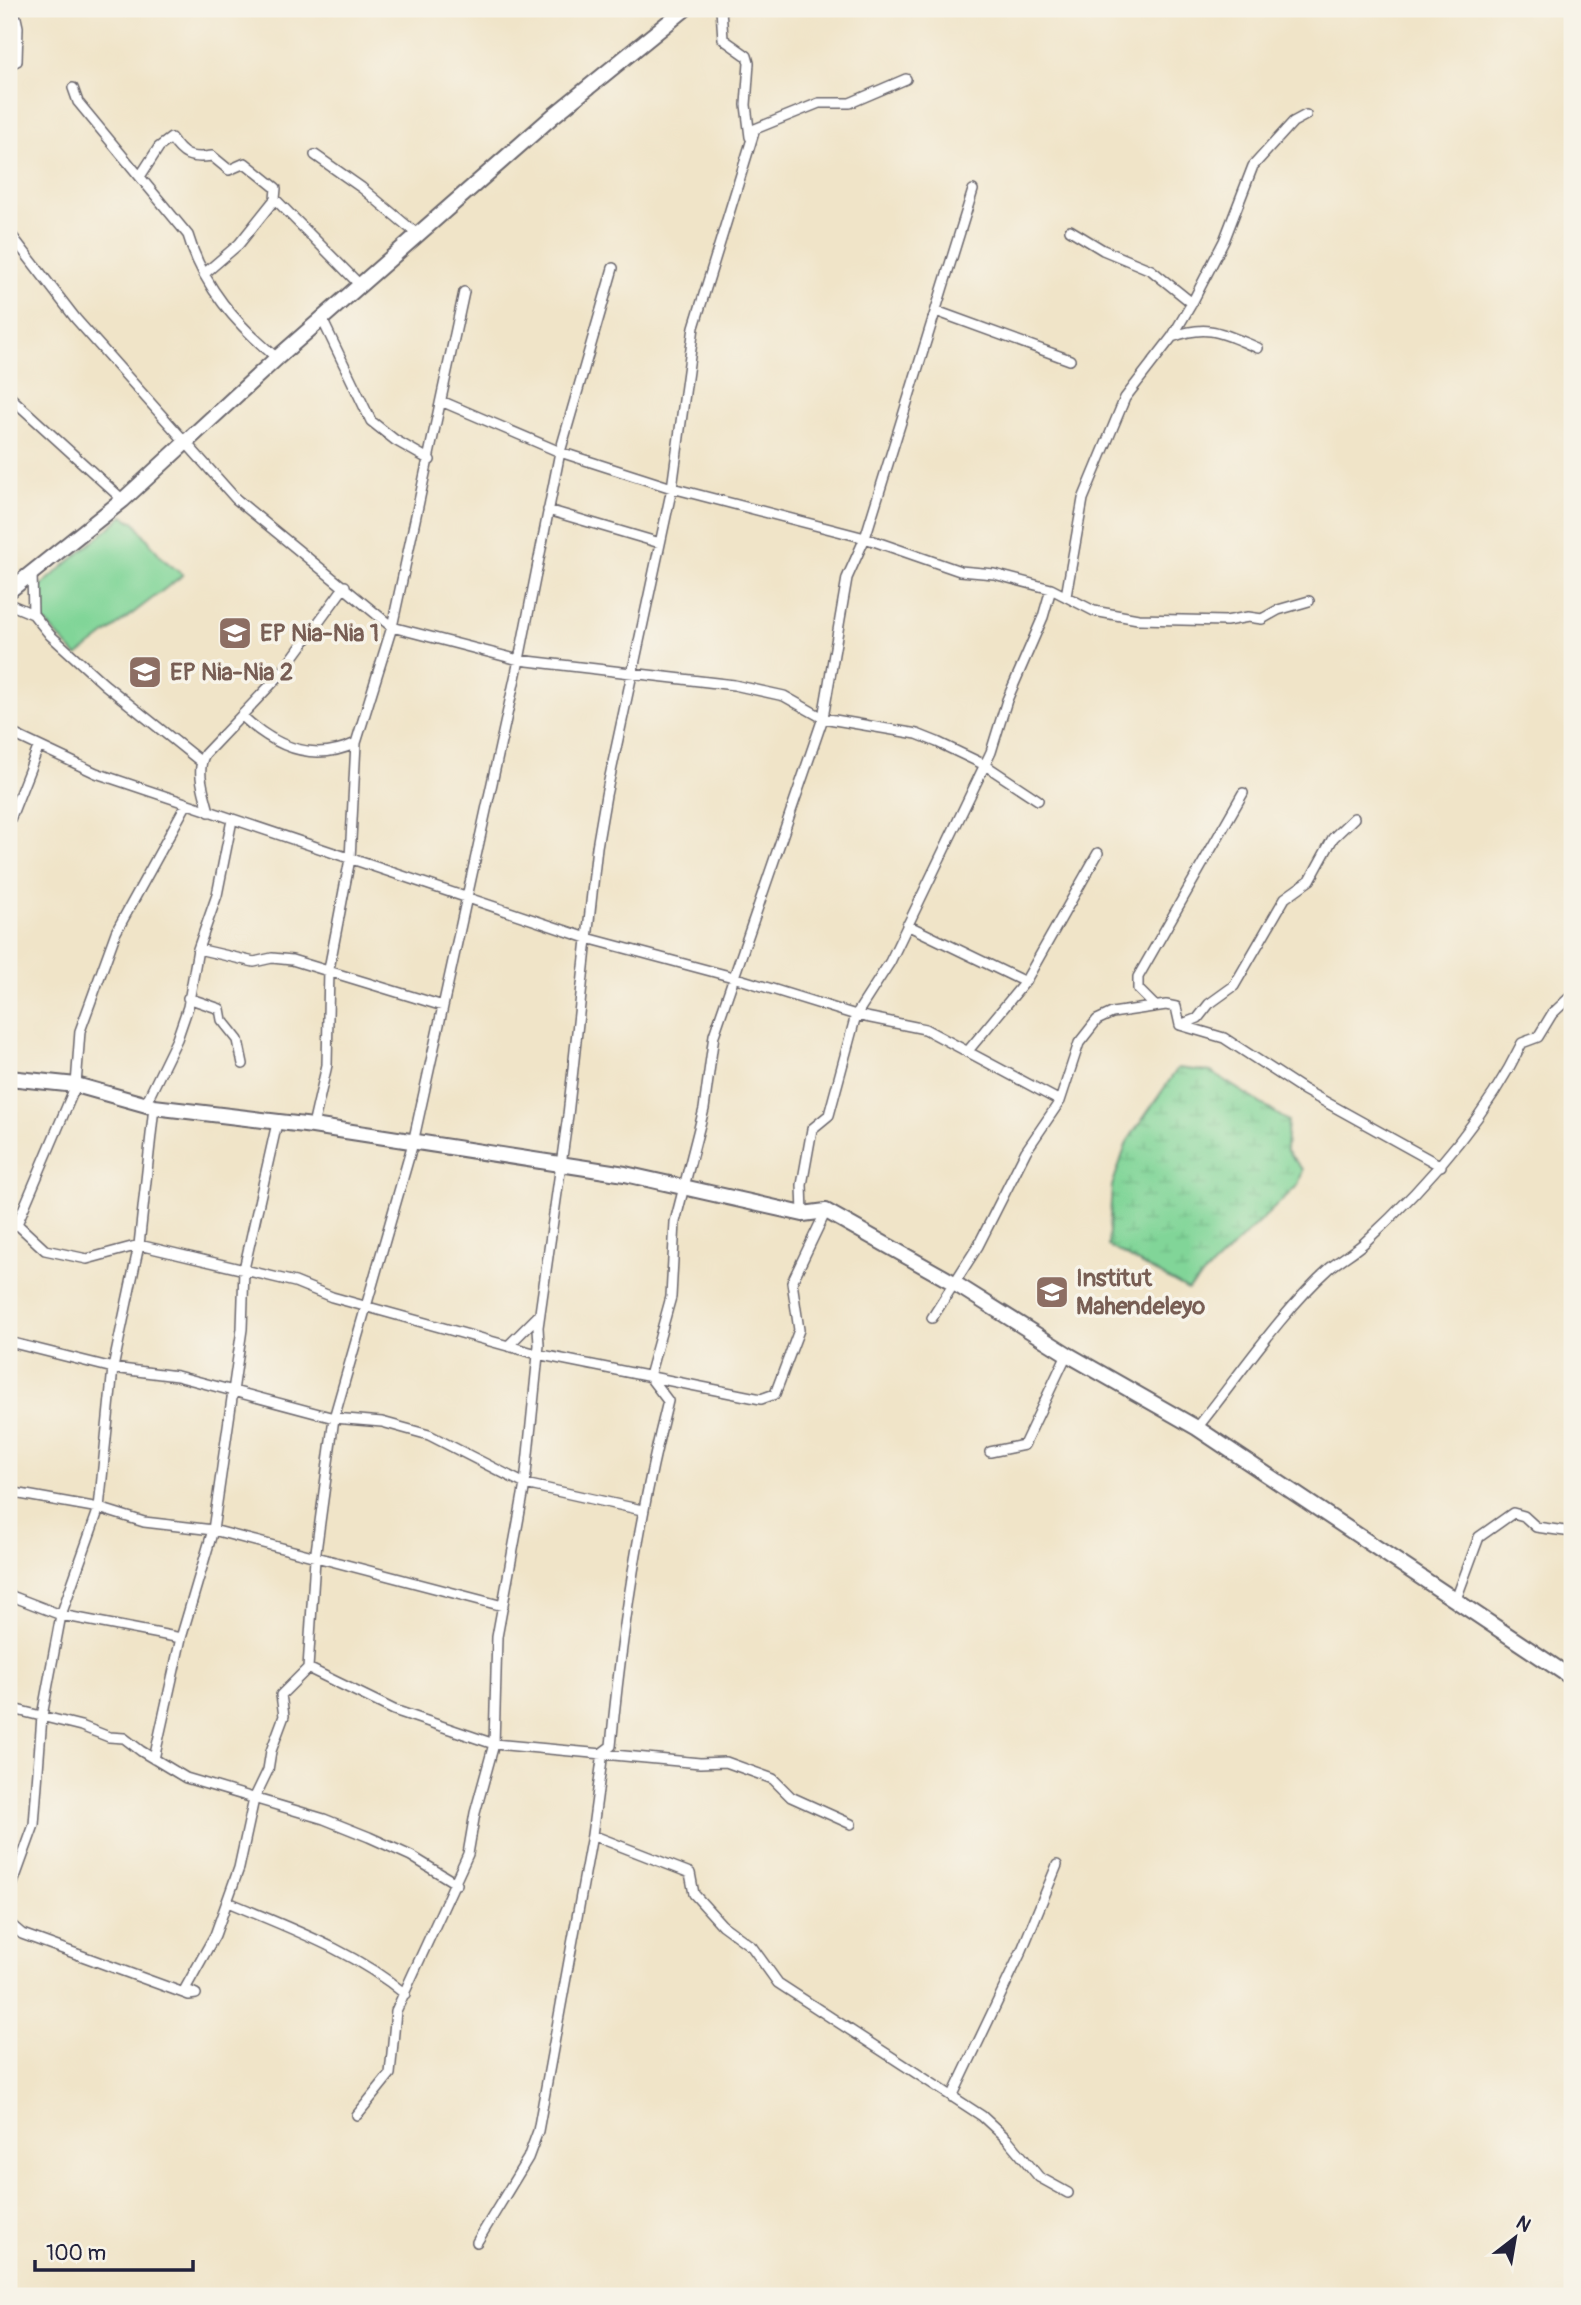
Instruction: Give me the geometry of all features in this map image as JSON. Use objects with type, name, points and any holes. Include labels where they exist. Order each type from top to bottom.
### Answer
[{"type":"main road","points":[[9,591],[123,500],[360,285],[554,116],[685,9]]},
{"type":"main road","points":[[9,1078],[76,1085],[150,1105],[313,1126],[558,1164],[685,1186],[803,1214],[826,1211],[954,1283],[1067,1354],[1197,1428],[1572,1678]]},
{"type":"street","points":[[9,65],[17,61],[18,19],[14,9]]},
{"type":"street","points":[[721,9],[723,39],[747,56],[749,62],[746,105],[750,137]]},
{"type":"street","points":[[356,2115],[390,2074],[393,2022],[457,1884],[468,1854],[474,1813],[494,1744],[497,1637],[525,1483],[538,1327],[542,1312],[558,1164],[568,1115],[604,808],[672,488],[694,327],[750,137],[755,129],[797,109],[819,103],[850,103],[906,79]]},
{"type":"street","points":[[73,88],[78,102],[188,235],[204,274],[232,316],[247,333],[277,358]]},
{"type":"street","points":[[1066,596],[1083,499],[1125,398],[1172,337],[1192,303],[1224,241],[1253,166],[1293,122],[1306,115]]},
{"type":"street","points":[[141,175],[159,147],[171,138],[182,154],[192,158],[212,156],[229,170],[245,163],[276,188],[275,199],[239,244],[204,274]]},
{"type":"street","points":[[315,155],[362,188],[418,235]]},
{"type":"street","points":[[649,1376],[671,1297],[675,1222],[704,1109],[714,1035],[822,718],[847,578],[865,538],[973,190]]},
{"type":"street","points":[[275,199],[360,285]]},
{"type":"street","points":[[1070,229],[1102,250],[1151,270],[1192,303]]},
{"type":"street","points":[[9,232],[76,319],[236,499],[392,627],[519,660],[632,671],[757,689],[784,696],[822,718],[916,734],[985,765],[1038,800]]},
{"type":"street","points":[[9,1923],[22,1934],[196,1994],[185,1989],[215,1936],[228,1902],[239,1868],[254,1799],[268,1770],[271,1751],[284,1716],[281,1695],[309,1668],[315,1559],[334,1418],[413,1143],[519,660],[560,453],[613,268]]},
{"type":"street","points":[[313,1126],[327,1065],[329,969],[349,859],[356,743],[392,627],[464,292]]},
{"type":"street","points":[[936,311],[1070,360]]},
{"type":"street","points":[[322,319],[371,421],[395,440],[430,460]]},
{"type":"street","points":[[1172,337],[1196,329],[1210,329],[1258,348]]},
{"type":"street","points":[[9,396],[123,500]]},
{"type":"street","points":[[442,401],[560,453],[672,488],[865,538],[960,571],[994,574],[1051,589],[1094,611],[1122,617],[1226,621],[1248,617],[1262,619],[1278,610],[1309,601]]},
{"type":"street","points":[[548,510],[660,543]]},
{"type":"street","points":[[32,573],[33,614]]},
{"type":"street","points":[[200,761],[280,675],[345,586]]},
{"type":"street","points":[[803,1214],[802,1185],[812,1129],[829,1115],[856,1015],[890,962],[985,765],[1051,589]]},
{"type":"street","points":[[9,604],[33,614],[50,635],[96,677],[200,761],[209,812]]},
{"type":"street","points":[[242,716],[263,736],[289,748],[343,749],[356,743]]},
{"type":"street","points":[[9,732],[96,774],[587,938],[733,977],[856,1015],[925,1029],[1060,1101]]},
{"type":"street","points":[[10,816],[38,748]]},
{"type":"street","points":[[1155,1006],[1138,989],[1138,977],[1243,793]]},
{"type":"street","points":[[186,804],[116,932],[80,1031],[76,1085],[12,1228],[45,1250],[87,1259],[139,1245],[244,1269],[537,1354],[761,1399],[775,1394],[799,1330],[792,1282],[826,1211]]},
{"type":"street","points":[[1180,1026],[1198,1018],[1209,1004],[1234,986],[1285,898],[1310,880],[1333,838],[1354,818]]},
{"type":"street","points":[[9,1894],[34,1825],[42,1716],[61,1615],[99,1508],[113,1368],[139,1245],[150,1105],[177,1039],[198,949],[217,895],[232,820]]},
{"type":"street","points":[[967,1052],[1025,982],[1098,853]]},
{"type":"street","points":[[907,925],[1025,982]]},
{"type":"street","points":[[198,949],[254,962],[281,958],[329,969],[443,1006]]},
{"type":"street","points":[[1197,1428],[1300,1300],[1330,1268],[1364,1244],[1441,1166],[1502,1082],[1522,1043],[1538,1037],[1552,1014],[1572,995]]},
{"type":"street","points":[[188,998],[220,1009],[222,1020],[238,1040],[243,1064]]},
{"type":"street","points":[[932,1318],[978,1246],[1026,1151],[1060,1101],[1079,1043],[1097,1020],[1112,1013],[1140,1012],[1155,1006],[1176,1007],[1180,1026]]},
{"type":"street","points":[[1180,1026],[1224,1038],[1304,1090],[1441,1166]]},
{"type":"street","points":[[154,1759],[181,1638],[213,1530],[242,1329],[244,1269],[277,1123]]},
{"type":"street","points":[[508,1346],[542,1312]]},
{"type":"street","points":[[9,1342],[113,1368],[177,1376],[334,1418],[382,1422],[429,1435],[525,1483],[642,1510]]},
{"type":"street","points":[[990,1452],[1024,1445],[1067,1354]]},
{"type":"street","points":[[477,2242],[528,2158],[538,2131],[592,1835],[603,1752],[611,1746],[622,1638],[642,1510],[668,1401],[649,1376]]},
{"type":"street","points":[[9,1492],[99,1508],[144,1522],[213,1530],[315,1559],[503,1606]]},
{"type":"street","points":[[1455,1602],[1479,1537],[1513,1513],[1524,1517],[1536,1527],[1572,1532]]},
{"type":"street","points":[[9,1595],[61,1615],[181,1638]]},
{"type":"street","points":[[309,1668],[394,1710],[494,1744],[690,1762],[726,1762],[774,1779],[791,1797],[851,1824]]},
{"type":"street","points":[[9,1708],[109,1737],[124,1738],[154,1759],[208,1787],[324,1819],[411,1856],[457,1884]]},
{"type":"street","points":[[592,1835],[690,1873],[694,1894],[722,1925],[752,1947],[778,1983],[995,2126],[1039,2177],[1068,2193]]},
{"type":"street","points":[[952,2097],[1022,1950],[1057,1865]]},
{"type":"street","points":[[228,1902],[354,1959],[405,1994]]},
{"type":"green space","points":[[123,516],[134,522],[163,559],[183,575],[77,656],[36,613],[37,589]]},
{"type":"green space","points":[[1178,1068],[1211,1072],[1288,1121],[1286,1150],[1303,1170],[1298,1185],[1188,1290],[1108,1246],[1112,1186],[1127,1142]]},
{"type":"place","name":"EP Nia-Nia 1","points":[[235,633]]},
{"type":"place","name":"EP Nia-Nia 2","points":[[145,672]]},
{"type":"place","name":"Institut Mahendeleyo","points":[[1052,1292]]}]
